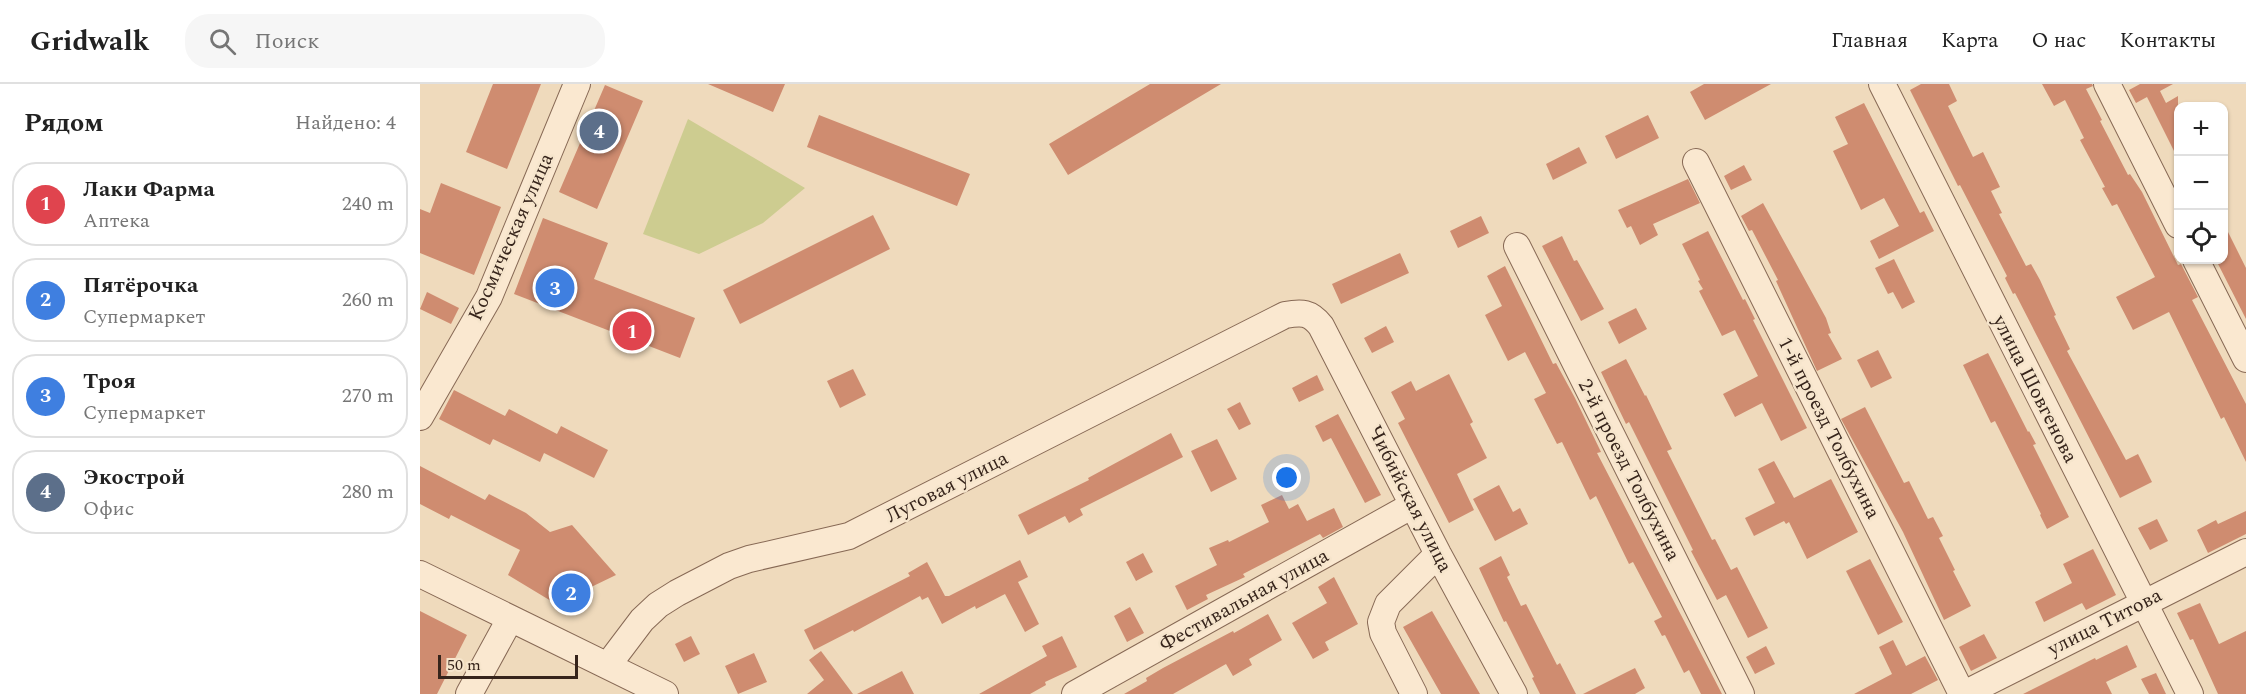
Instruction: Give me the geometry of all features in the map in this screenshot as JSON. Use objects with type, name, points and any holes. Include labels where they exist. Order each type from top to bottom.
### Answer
[{"type":"street","name":"Космическая улица","points":[[420,417],[489,297],[577,84]]},
{"type":"street","name":"улица Шовгенова","points":[[1882,84],[2190,694]]},
{"type":"street","points":[[2107,84],[2174,217]]},
{"type":"street","name":"1-й проезд Толбухина","points":[[1696,162],[1963,694]]},
{"type":"street","name":"2-й проезд Толбухина","points":[[1517,246],[1741,694]]},
{"type":"street","points":[[2198,264],[2246,359]]},
{"type":"street","name":"Чибийская улица","points":[[1300,312],[1312,315],[1321,326],[1438,555],[1514,694]]},
{"type":"street","name":"Луговая улица","points":[[608,665],[642,620],[676,592],[729,566],[749,559],[849,536],[1285,315],[1300,312]]},
{"type":"street","name":"Фестивальная улица","points":[[1075,694],[1413,505]]},
{"type":"street","name":"улица Титова","points":[[1963,694],[2246,552]]},
{"type":"street","points":[[1414,694],[1383,633],[1381,622],[1388,604],[1438,555]]},
{"type":"street","points":[[420,574],[665,694]]},
{"type":"street","points":[[469,694],[510,618]]},
{"type":"shaded area","points":[[688,119],[805,188],[763,223],[699,254],[643,234]]},
{"type":"building","points":[[493,84],[541,84],[507,169],[466,152]]},
{"type":"building","points":[[708,84],[785,84],[773,112]]},
{"type":"building","points":[[1150,84],[1221,84],[1068,175],[1049,144]]},
{"type":"building","points":[[1704,84],[1771,84],[1705,120],[1690,92]]},
{"type":"building","points":[[1921,84],[1949,84],[1957,101],[1948,106],[1973,157],[1983,152],[2000,187],[1991,191],[2002,213],[1999,214],[2026,266],[2031,264],[2040,280],[2070,349],[2067,351],[2126,460],[2138,454],[2152,482],[2120,498],[1910,90]]},
{"type":"building","points":[[2042,84],[2092,84],[2093,86],[2086,89],[2102,120],[2100,121],[2128,175],[2130,174],[2142,192],[2174,257],[2174,264],[2181,264],[2198,297],[2192,300],[2246,404],[2246,462],[2224,417],[2221,419],[2169,312],[2133,330],[2116,297],[2155,277],[2117,204],[2112,206],[2102,188],[2105,187],[2080,140],[2084,138],[2065,100],[2054,106]]},
{"type":"building","points":[[2140,84],[2173,84],[2160,91],[2166,103],[2178,96],[2178,102],[2174,102],[2174,151],[2147,97],[2136,103],[2129,90]]},
{"type":"building","points":[[605,85],[643,101],[597,209],[559,192]]},
{"type":"building","points":[[1864,103],[1920,213],[1924,211],[1934,231],[1879,259],[1870,241],[1899,226],[1884,198],[1861,210],[1833,151],[1848,144],[1835,117]]},
{"type":"building","points":[[819,115],[970,174],[957,206],[807,147]]},
{"type":"building","points":[[1648,115],[1659,138],[1616,159],[1605,136]]},
{"type":"building","points":[[1579,147],[1587,163],[1553,180],[1546,164]]},
{"type":"building","points":[[1744,165],[1752,180],[1731,190],[1724,176]]},
{"type":"building","points":[[1688,179],[1700,203],[1653,224],[1658,235],[1640,245],[1631,226],[1627,228],[1618,210]]},
{"type":"building","points":[[441,183],[501,207],[474,275],[420,253],[420,209],[430,213]]},
{"type":"building","points":[[1763,203],[1826,318],[1831,333],[1828,334],[1842,359],[1817,371],[1776,281],[1778,280],[1752,230],[1749,231],[1741,216]]},
{"type":"building","points":[[873,215],[890,249],[740,324],[723,290]]},
{"type":"building","points":[[1481,216],[1489,233],[1458,248],[1450,231]]},
{"type":"building","points":[[543,218],[608,243],[594,279],[695,318],[680,358],[514,294]]},
{"type":"building","points":[[1708,231],[1743,300],[1745,299],[1755,319],[1753,320],[1807,428],[1781,441],[1762,403],[1735,417],[1723,394],[1758,376],[1735,330],[1722,336],[1699,291],[1703,289],[1698,281],[1700,280],[1682,244]]},
{"type":"building","points":[[2228,232],[2246,268],[2246,319],[2218,264],[2228,264]]},
{"type":"building","points":[[1562,236],[1574,261],[1577,260],[1604,309],[1581,321],[1542,246]]},
{"type":"building","points":[[1400,253],[1409,273],[1341,304],[1332,284]]},
{"type":"building","points":[[1894,259],[1915,302],[1902,309],[1893,292],[1888,294],[1875,268]]},
{"type":"building","points":[[1505,266],[1553,364],[1556,363],[1575,398],[1601,452],[1597,453],[1722,694],[1701,694],[1689,670],[1684,673],[1665,635],[1662,636],[1654,621],[1662,617],[1633,562],[1629,564],[1596,496],[1590,500],[1562,442],[1557,444],[1534,399],[1546,393],[1525,352],[1508,361],[1485,315],[1502,306],[1487,276]]},
{"type":"building","points":[[427,292],[459,308],[451,324],[420,309]]},
{"type":"building","points":[[1636,308],[1647,329],[1619,344],[1608,322]]},
{"type":"building","points":[[1386,326],[1394,342],[1372,353],[1364,338]]},
{"type":"building","points":[[1878,350],[1892,378],[1871,388],[1857,360]]},
{"type":"building","points":[[1988,353],[2036,444],[2033,445],[2069,517],[2047,529],[1995,421],[1991,423],[1963,365]]},
{"type":"building","points":[[1626,359],[1672,449],[1667,451],[1712,540],[1715,539],[1731,570],[1737,567],[1768,628],[1748,638],[1726,595],[1717,600],[1629,422],[1626,424],[1601,372]]},
{"type":"building","points":[[853,369],[866,395],[840,408],[827,381]]},
{"type":"building","points":[[1449,374],[1473,422],[1470,424],[1487,458],[1457,474],[1474,510],[1449,523],[1398,423],[1405,419],[1391,392],[1411,381],[1416,391]]},
{"type":"building","points":[[1317,375],[1324,390],[1299,402],[1292,388]]},
{"type":"building","points":[[454,390],[505,416],[509,409],[557,434],[561,426],[608,450],[594,478],[544,453],[540,462],[493,439],[490,445],[439,419]]},
{"type":"building","points":[[1240,402],[1251,424],[1239,430],[1227,409]]},
{"type":"building","points":[[1865,407],[1904,483],[1909,481],[1928,519],[1933,517],[1943,536],[1939,538],[1955,570],[1953,571],[1971,606],[1944,620],[1903,532],[1841,419]]},
{"type":"building","points":[[1338,414],[1381,495],[1365,503],[1331,438],[1323,442],[1315,426]]},
{"type":"building","points":[[1171,433],[1183,457],[1080,509],[1083,515],[1069,523],[1065,516],[1028,535],[1018,515],[1089,480],[1088,478]]},
{"type":"building","points":[[1217,439],[1237,479],[1211,492],[1191,451]]},
{"type":"building","points":[[1774,461],[1794,498],[1831,479],[1858,532],[1807,559],[1789,522],[1786,524],[1784,521],[1754,536],[1745,518],[1775,503],[1758,469]]},
{"type":"building","points":[[420,466],[485,500],[489,494],[526,513],[550,532],[572,525],[616,575],[556,604],[508,575],[520,550],[451,515],[449,519],[420,504]]},
{"type":"building","points":[[1499,485],[1513,512],[1520,508],[1528,524],[1495,541],[1473,499]]},
{"type":"building","points":[[1282,495],[1289,509],[1298,504],[1307,521],[1334,508],[1343,527],[1323,538],[1320,534],[1243,574],[1245,577],[1206,595],[1208,599],[1187,610],[1175,586],[1217,565],[1209,548],[1228,540],[1229,542],[1269,522],[1261,505]]},
{"type":"building","points":[[2246,511],[2246,534],[2208,553],[2197,530],[2216,520],[2218,524]]},
{"type":"building","points":[[2157,519],[2168,541],[2150,550],[2138,528]]},
{"type":"building","points":[[2093,549],[2116,595],[2086,610],[2082,603],[2044,622],[2035,602],[2072,583],[2063,564]]},
{"type":"building","points":[[1143,553],[1153,572],[1136,581],[1126,562]]},
{"type":"building","points":[[1501,556],[1510,575],[1507,577],[1521,606],[1526,604],[1557,665],[1560,663],[1576,694],[1540,694],[1532,678],[1534,677],[1506,621],[1504,622],[1479,568]]},
{"type":"building","points":[[1870,559],[1903,622],[1878,635],[1846,571]]},
{"type":"building","points":[[1020,560],[1028,577],[1018,582],[1039,624],[1025,632],[1005,594],[976,609],[975,606],[942,624],[928,597],[922,600],[920,596],[854,632],[853,630],[814,650],[804,630],[910,576],[908,573],[927,562],[945,596],[949,596]]},
{"type":"building","points":[[1334,577],[1358,624],[1325,642],[1329,650],[1313,659],[1292,623],[1327,603],[1318,587]]},
{"type":"building","points":[[2200,603],[2219,644],[2246,631],[2246,694],[2218,694],[2193,639],[2190,640],[2177,613]]},
{"type":"building","points":[[1130,607],[1144,633],[1127,642],[1114,616]]},
{"type":"building","points":[[420,611],[467,635],[437,694],[420,694]]},
{"type":"building","points":[[1432,611],[1480,694],[1441,694],[1403,627]]},
{"type":"building","points":[[1268,614],[1282,640],[1249,659],[1252,665],[1233,676],[1226,664],[1173,694],[1124,694],[1147,681],[1146,678],[1163,668]]},
{"type":"building","points":[[1984,634],[1997,658],[1971,671],[1959,647]]},
{"type":"building","points":[[691,636],[700,654],[684,662],[675,644]]},
{"type":"building","points":[[1062,636],[1077,667],[1045,682],[1046,685],[1030,694],[979,694],[1047,656],[1042,646]]},
{"type":"building","points":[[1893,640],[1906,666],[1925,656],[1938,680],[1911,694],[1854,694],[1892,674],[1879,647]]},
{"type":"building","points":[[2127,645],[2137,667],[2106,682],[2112,694],[2023,694],[2095,658],[2096,660]]},
{"type":"building","points":[[1766,646],[1775,664],[1755,674],[1746,657]]},
{"type":"building","points":[[821,651],[853,694],[807,694],[824,680],[809,660]]},
{"type":"building","points":[[754,653],[767,682],[738,694],[725,666]]},
{"type":"building","points":[[1635,668],[1645,688],[1635,694],[1583,694]]},
{"type":"building","points":[[902,671],[914,694],[857,694]]},
{"type":"building","points":[[2156,673],[2166,694],[2149,694],[2141,679]]},
{"type":"place","name":"Экострой","points":[[599,131]]},
{"type":"place","name":"Троя","points":[[555,288]]},
{"type":"place","name":"Лаки Фарма","points":[[632,331]]},
{"type":"place","name":"Пятёрочка","points":[[571,593]]}]
